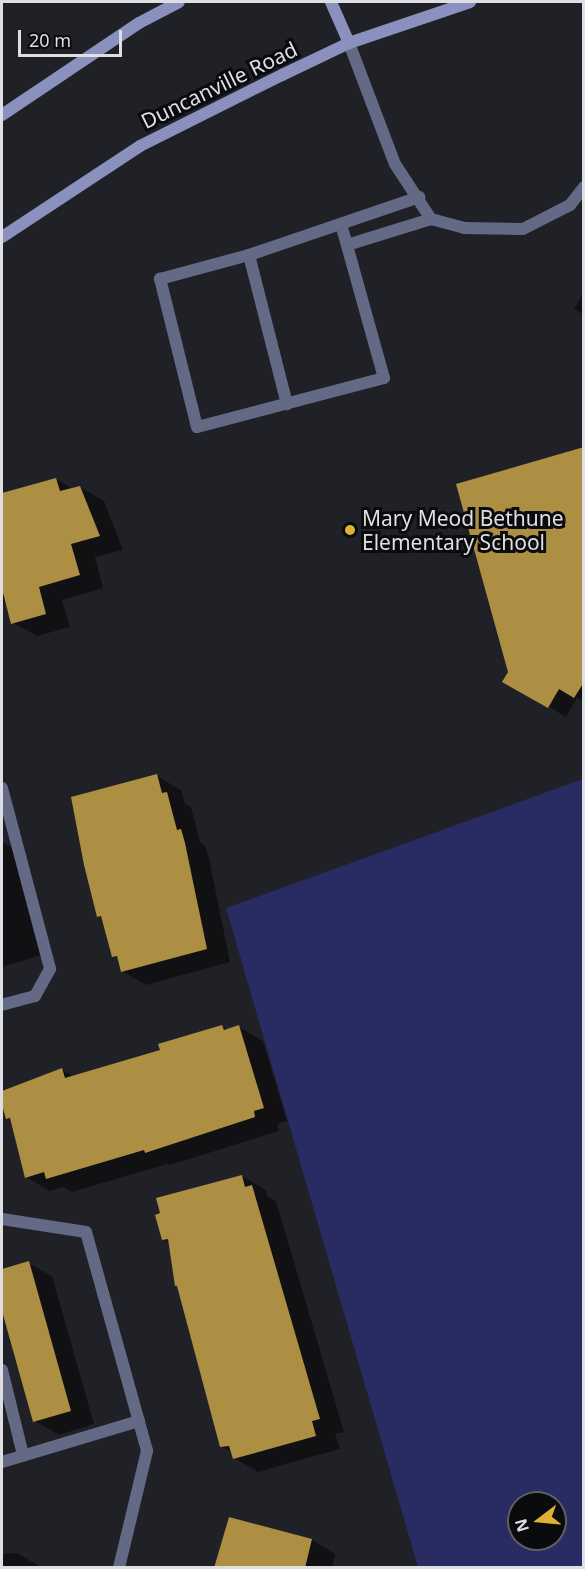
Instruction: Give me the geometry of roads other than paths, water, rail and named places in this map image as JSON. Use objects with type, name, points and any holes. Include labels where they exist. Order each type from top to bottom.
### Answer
[{"type":"main road","points":[[2,115],[139,23],[178,2]]},
{"type":"main road","points":[[331,2],[349,43]]},
{"type":"main road","name":"Duncanville Road","points":[[2,237],[140,146],[349,43],[470,2]]},
{"type":"lane","points":[[349,43],[395,164],[419,197],[431,219]]},
{"type":"lane","points":[[347,245],[431,219],[464,228],[523,229],[570,205],[584,187]]},
{"type":"lane","points":[[341,224],[384,378],[197,427],[160,279],[249,255],[419,197]]},
{"type":"lane","points":[[249,255],[286,404]]},
{"type":"lane","points":[[2,788],[50,969],[35,996],[2,1005]]},
{"type":"lane","points":[[2,1219],[86,1232],[147,1451],[119,1568]]},
{"type":"lane","points":[[2,1370],[23,1455]]},
{"type":"lane","points":[[2,1462],[139,1421]]},
{"type":"place","name":"Mary Meod Bethune Elementary School","points":[[350,530]]}]
